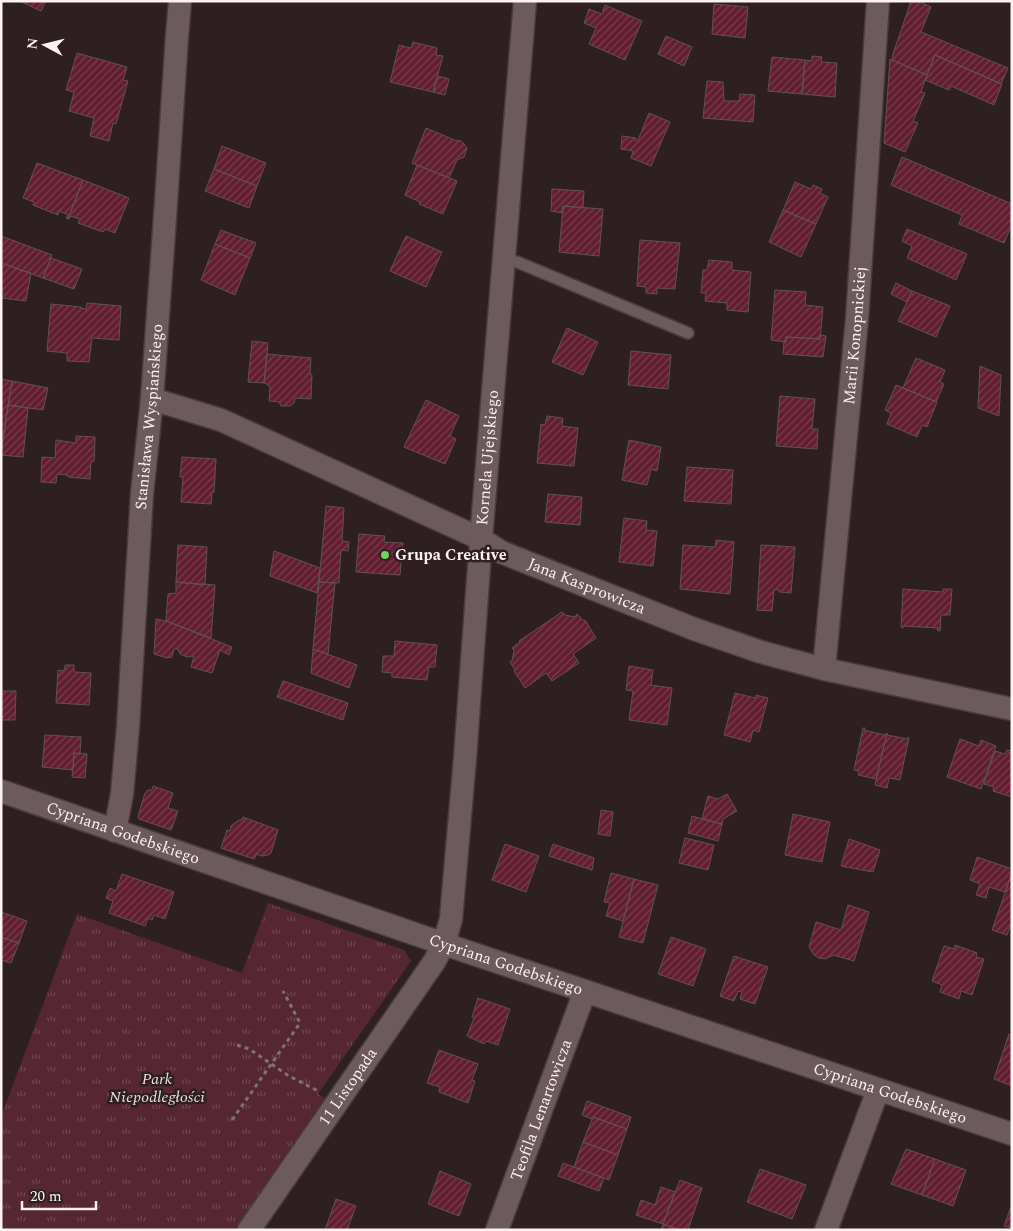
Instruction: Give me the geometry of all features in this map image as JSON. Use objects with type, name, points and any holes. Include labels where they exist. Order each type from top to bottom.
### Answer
[{"type":"street","name":"Stanisława Wyspiańskiego","points":[[115,831],[122,794],[128,727],[142,494],[152,399],[180,1]]},
{"type":"street","name":"Kornela Ujejskiego","points":[[444,944],[451,919],[465,758],[481,539],[526,1]]},
{"type":"street","name":"Marii Konopnickiej","points":[[824,669],[857,319],[878,1]]},
{"type":"street","name":"Jana Kasprowicza","points":[[152,399],[221,420],[481,539],[501,552],[694,629],[761,652],[824,669],[1012,709]]},
{"type":"street","name":"Cypriana Godebskiego","points":[[1,791],[444,944],[1012,1134]]},
{"type":"street","name":"11 Listopada","points":[[249,1230],[429,969],[444,944]]},
{"type":"street","name":"Teofila Lenartowicza","points":[[497,1230],[585,991]]},
{"type":"street","points":[[826,1230],[878,1090]]},
{"type":"lane","points":[[504,259],[517,262],[688,333]]},
{"type":"path","points":[[232,1120],[300,1023],[283,991]]},
{"type":"path","points":[[237,1045],[249,1049],[289,1076],[323,1093]]},
{"type":"green space","name":"Park Niepodległości","points":[[268,903],[404,950],[411,961],[318,1094],[325,1098],[235,1230],[1,1230],[1,1117],[77,914],[242,973]]},
{"type":"green space","points":[[124,1220],[148,1230],[120,1230]]},
{"type":"building","points":[[23,1],[46,1],[41,11]]},
{"type":"building","points":[[911,1],[918,1],[931,7],[921,32],[1008,68],[1001,84],[935,55],[927,75],[892,60]]},
{"type":"building","points":[[714,4],[748,7],[745,38],[712,34]]},
{"type":"building","points":[[605,5],[642,21],[625,60],[589,44],[596,28],[584,23],[589,9],[602,14]]},
{"type":"building","points":[[666,36],[692,47],[684,66],[658,54]]},
{"type":"building","points":[[413,42],[437,48],[436,55],[443,56],[433,92],[390,82],[399,45],[411,48]]},
{"type":"building","points":[[77,53],[127,67],[123,80],[128,81],[116,124],[113,123],[109,141],[90,136],[94,118],[69,111],[74,92],[66,90]]},
{"type":"building","points":[[935,55],[1002,84],[994,105],[951,86],[949,90],[925,80]]},
{"type":"building","points":[[812,56],[822,57],[821,62],[837,63],[835,97],[802,94],[805,60],[812,61]]},
{"type":"building","points":[[772,57],[805,60],[802,94],[768,91]]},
{"type":"building","points":[[890,59],[927,75],[921,92],[925,93],[913,121],[918,123],[905,152],[884,143]]},
{"type":"building","points":[[438,76],[449,79],[445,95],[433,92]]},
{"type":"building","points":[[707,81],[723,82],[724,101],[739,101],[740,94],[755,95],[753,122],[703,118]]},
{"type":"building","points":[[649,113],[670,122],[651,166],[631,158],[633,151],[621,149],[622,136],[638,140]]},
{"type":"building","points":[[426,128],[461,141],[467,148],[464,157],[457,160],[449,178],[412,163]]},
{"type":"building","points":[[222,146],[266,163],[257,186],[214,169]]},
{"type":"building","points":[[902,157],[1012,204],[1012,224],[1004,243],[959,224],[962,215],[891,185]]},
{"type":"building","points":[[37,163],[83,180],[68,219],[66,218],[68,215],[59,211],[58,215],[33,205],[34,202],[23,198]]},
{"type":"building","points":[[417,165],[457,181],[443,214],[419,204],[420,202],[405,195]]},
{"type":"building","points":[[214,169],[257,186],[249,208],[205,191]]},
{"type":"building","points":[[83,180],[129,198],[115,233],[105,229],[103,232],[78,223],[80,219],[70,216],[68,219]]},
{"type":"building","points":[[795,182],[811,189],[813,185],[822,189],[820,193],[828,197],[816,224],[783,210]]},
{"type":"building","points":[[552,189],[584,191],[583,208],[563,206],[563,213],[551,211]]},
{"type":"building","points":[[563,206],[603,209],[599,256],[559,252]]},
{"type":"building","points":[[783,210],[816,224],[801,257],[769,242]]},
{"type":"building","points":[[907,229],[967,254],[956,280],[907,258],[912,246],[902,241]]},
{"type":"building","points":[[221,230],[256,243],[250,258],[215,244]]},
{"type":"building","points":[[1,236],[52,255],[43,278],[1,263]]},
{"type":"building","points":[[406,236],[442,252],[426,287],[390,271]]},
{"type":"building","points":[[640,240],[680,243],[675,289],[657,288],[657,294],[646,293],[646,287],[637,286]]},
{"type":"building","points":[[215,244],[250,258],[235,295],[201,280]]},
{"type":"building","points":[[51,258],[82,269],[74,289],[43,278]]},
{"type":"building","points":[[709,260],[732,262],[732,270],[751,272],[748,312],[727,310],[727,303],[705,301],[706,293],[701,293],[703,270],[707,270]]},
{"type":"building","points":[[1,263],[31,273],[26,301],[1,298]]},
{"type":"building","points":[[896,283],[912,291],[907,302],[891,294]]},
{"type":"building","points":[[775,290],[806,292],[805,305],[823,307],[820,339],[786,337],[786,342],[771,340]]},
{"type":"building","points":[[912,291],[950,306],[936,337],[898,321]]},
{"type":"building","points":[[87,303],[121,306],[119,340],[92,338],[89,362],[67,361],[67,353],[47,351],[51,304],[86,309]]},
{"type":"building","points":[[567,328],[598,342],[583,375],[552,362]]},
{"type":"building","points":[[821,335],[826,336],[823,357],[783,354],[786,337],[820,339]]},
{"type":"building","points":[[252,341],[268,343],[264,383],[248,382]]},
{"type":"building","points":[[631,351],[671,355],[668,389],[628,385]]},
{"type":"building","points":[[267,354],[311,358],[311,399],[295,398],[294,403],[290,406],[281,406],[279,402],[269,401],[270,387],[264,383]]},
{"type":"building","points":[[916,358],[945,370],[940,382],[944,384],[936,402],[903,388]]},
{"type":"building","points":[[980,366],[1001,375],[999,416],[978,408]]},
{"type":"building","points":[[1,379],[12,381],[1,452]]},
{"type":"building","points":[[12,381],[48,388],[43,410],[8,405]]},
{"type":"building","points":[[896,385],[937,402],[927,427],[922,425],[917,437],[887,424],[891,413],[885,410]]},
{"type":"building","points":[[780,396],[815,399],[812,429],[818,429],[817,449],[776,446]]},
{"type":"building","points":[[426,400],[459,416],[450,436],[456,439],[445,464],[404,447]]},
{"type":"building","points":[[8,405],[28,408],[23,457],[1,455]]},
{"type":"building","points":[[547,416],[563,418],[562,426],[578,428],[574,466],[537,463],[541,424],[545,425]]},
{"type":"building","points":[[76,436],[95,437],[94,461],[91,462],[90,479],[57,474],[56,483],[41,482],[42,457],[55,458],[56,440],[76,443]]},
{"type":"building","points":[[629,440],[661,447],[657,471],[651,469],[647,485],[622,480]]},
{"type":"building","points":[[182,457],[216,459],[214,492],[212,492],[211,504],[181,502],[183,477],[180,477]]},
{"type":"building","points":[[687,467],[733,470],[731,504],[684,501]]},
{"type":"building","points":[[548,494],[582,497],[580,525],[545,522]]},
{"type":"building","points":[[326,506],[344,508],[342,541],[349,542],[348,551],[341,550],[339,583],[319,582]]},
{"type":"building","points":[[624,518],[647,521],[646,530],[657,531],[653,566],[619,562]]},
{"type":"building","points":[[359,534],[385,536],[384,542],[403,543],[400,575],[356,572]]},
{"type":"building","points":[[716,540],[734,542],[730,594],[680,589],[683,545],[715,547]]},
{"type":"building","points":[[178,545],[207,547],[205,585],[176,582]]},
{"type":"building","points":[[761,545],[795,547],[791,593],[774,590],[772,611],[757,610]]},
{"type":"building","points":[[274,551],[320,568],[317,593],[270,576]]},
{"type":"building","points":[[176,582],[215,585],[211,638],[166,621],[168,594],[176,593]]},
{"type":"building","points":[[319,582],[335,583],[328,654],[313,649]]},
{"type":"building","points":[[903,589],[943,592],[943,589],[952,589],[950,615],[941,615],[940,631],[937,630],[938,628],[901,627]]},
{"type":"building","points":[[562,612],[565,615],[575,617],[577,614],[585,620],[596,638],[573,654],[579,663],[552,681],[546,673],[525,688],[510,662],[512,661],[514,650],[512,648],[519,641]]},
{"type":"building","points":[[156,619],[166,621],[232,647],[229,655],[220,650],[212,673],[191,667],[194,656],[187,657],[180,654],[178,649],[174,649],[172,657],[167,658],[154,654]]},
{"type":"building","points":[[395,641],[437,645],[435,667],[429,667],[427,680],[392,677],[392,673],[382,672],[383,656],[394,656]]},
{"type":"building","points":[[313,649],[357,665],[349,688],[311,673]]},
{"type":"building","points":[[65,665],[74,665],[74,672],[91,673],[89,705],[56,703],[58,670],[64,671]]},
{"type":"building","points":[[629,666],[653,670],[651,685],[672,688],[667,725],[629,720],[633,691],[626,690]]},
{"type":"building","points":[[283,681],[348,703],[343,720],[277,697]]},
{"type":"building","points":[[1,691],[16,691],[15,720],[1,720]]},
{"type":"building","points":[[735,693],[755,698],[756,695],[768,698],[759,732],[753,730],[750,742],[724,735]]},
{"type":"building","points":[[863,728],[865,728],[864,730],[885,735],[887,733],[876,779],[858,775],[859,771],[854,770]]},
{"type":"building","points":[[887,733],[887,735],[909,738],[900,780],[889,778],[887,788],[875,785]]},
{"type":"building","points":[[45,735],[81,737],[80,754],[74,753],[73,770],[42,767]]},
{"type":"building","points":[[960,739],[979,746],[981,740],[996,746],[981,789],[947,777]]},
{"type":"building","points":[[1007,750],[1012,751],[1012,797],[993,791],[994,787],[984,784],[995,751],[1005,754]]},
{"type":"building","points":[[74,753],[87,754],[85,778],[72,777]]},
{"type":"building","points":[[153,786],[173,793],[168,808],[178,811],[171,830],[139,819],[138,816],[145,793],[148,790],[152,790]]},
{"type":"building","points":[[727,794],[737,811],[723,819],[722,824],[702,819],[708,796],[718,799]]},
{"type":"building","points":[[601,810],[613,812],[610,836],[598,834]]},
{"type":"building","points":[[793,814],[830,822],[822,862],[785,855]]},
{"type":"building","points":[[692,816],[722,824],[718,841],[688,833]]},
{"type":"building","points":[[243,817],[278,830],[271,853],[262,856],[257,854],[254,859],[221,848],[227,830],[230,831],[231,826],[242,820]]},
{"type":"building","points":[[685,838],[714,845],[708,870],[679,863]]},
{"type":"building","points":[[849,839],[880,850],[873,872],[841,866]]},
{"type":"building","points":[[505,844],[539,856],[526,892],[492,880]]},
{"type":"building","points":[[553,844],[594,858],[592,870],[549,856]]},
{"type":"building","points":[[977,857],[1012,869],[1005,892],[989,887],[986,898],[976,895],[980,884],[970,880]]},
{"type":"building","points":[[611,873],[634,879],[623,921],[606,916],[610,903],[604,902]]},
{"type":"building","points":[[1012,873],[1012,922],[1007,935],[992,930]]},
{"type":"building","points":[[122,874],[174,892],[165,919],[154,915],[152,920],[148,918],[145,926],[109,913],[113,901],[106,898],[110,888],[116,891]]},
{"type":"building","points":[[634,879],[658,885],[643,943],[619,937]]},
{"type":"building","points":[[848,905],[869,912],[854,961],[833,955],[825,959],[814,955],[809,947],[816,922],[841,930]]},
{"type":"building","points":[[1,912],[27,921],[19,943],[1,937]]},
{"type":"building","points":[[1,937],[19,943],[11,963],[1,960]]},
{"type":"building","points":[[671,937],[706,949],[693,986],[658,974]]},
{"type":"building","points":[[955,945],[977,953],[976,957],[984,959],[972,995],[961,991],[959,999],[940,992],[942,985],[932,981],[944,946],[954,949]]},
{"type":"building","points":[[734,956],[768,967],[755,1004],[740,999],[742,992],[738,991],[734,1001],[720,996]]},
{"type":"building","points":[[478,998],[510,1009],[498,1045],[486,1041],[484,1044],[467,1036],[474,1018],[472,1017]]},
{"type":"building","points":[[1009,1034],[1012,1035],[1012,1086],[994,1079]]},
{"type":"building","points":[[439,1050],[478,1064],[472,1080],[475,1081],[468,1103],[439,1092],[440,1087],[427,1083]]},
{"type":"building","points":[[587,1101],[631,1117],[627,1129],[582,1115]]},
{"type":"building","points":[[593,1117],[627,1129],[618,1155],[583,1142]]},
{"type":"building","points":[[583,1142],[618,1155],[609,1180],[574,1167]]},
{"type":"building","points":[[906,1149],[935,1159],[922,1195],[891,1184]]},
{"type":"building","points":[[935,1159],[966,1170],[953,1206],[922,1195]]},
{"type":"building","points":[[563,1163],[604,1178],[599,1191],[558,1176]]},
{"type":"building","points":[[760,1169],[806,1185],[792,1219],[747,1202]]},
{"type":"building","points":[[440,1171],[471,1184],[459,1216],[428,1204]]},
{"type":"building","points":[[680,1180],[702,1188],[688,1230],[680,1230],[663,1224]]},
{"type":"building","points":[[661,1187],[675,1192],[663,1224],[636,1215],[641,1200],[655,1205]]},
{"type":"building","points":[[336,1199],[356,1206],[347,1230],[325,1230]]},
{"type":"building","points":[[1012,1204],[1012,1228],[1004,1226]]},
{"type":"building","points":[[663,1224],[680,1230],[661,1230]]},
{"type":"place","name":"Grupa Creative","points":[[385,555]]}]
